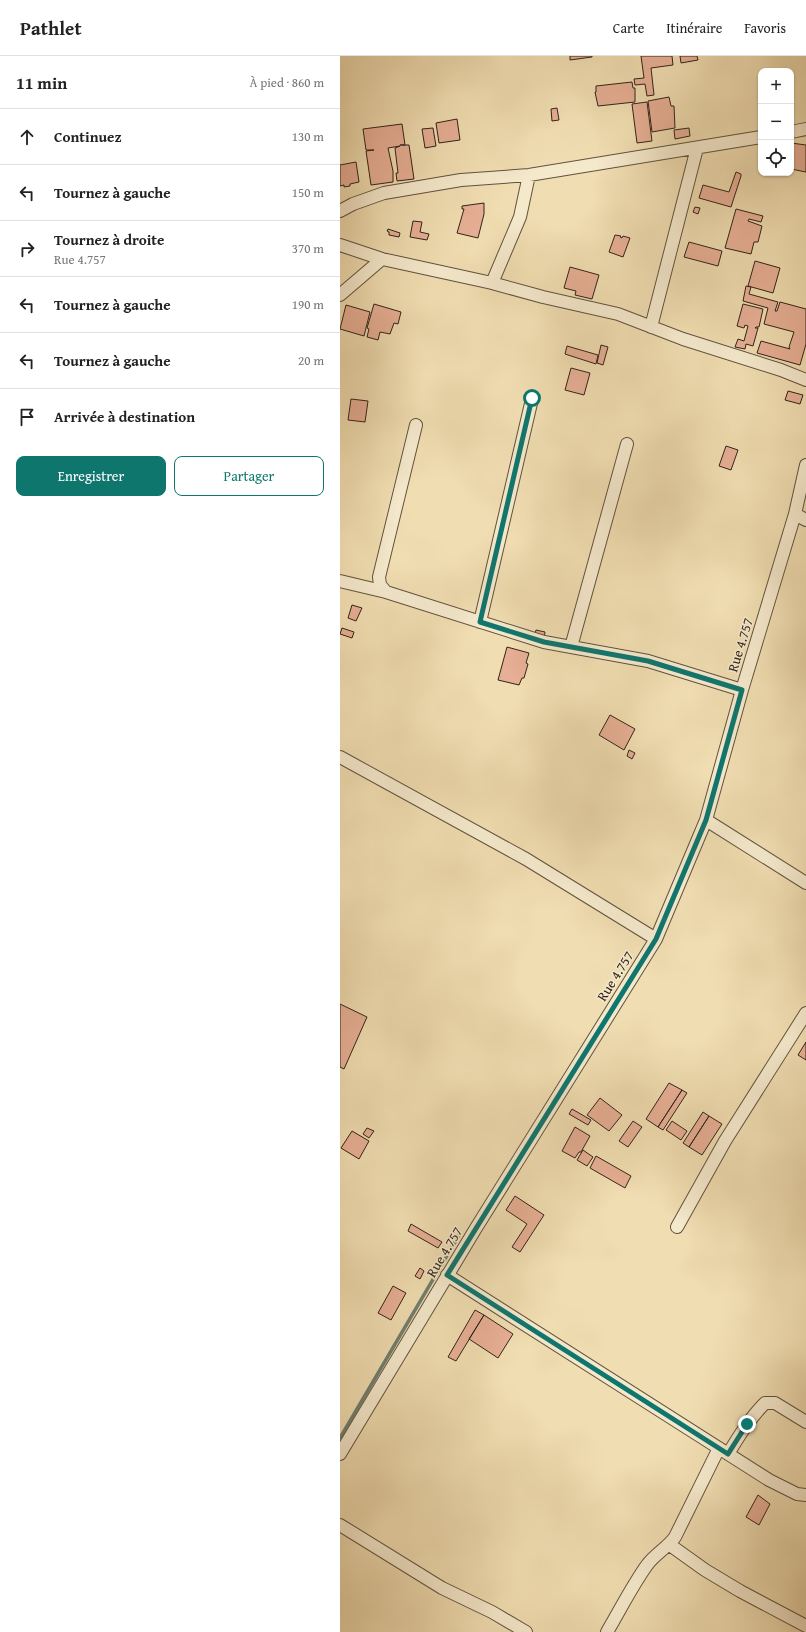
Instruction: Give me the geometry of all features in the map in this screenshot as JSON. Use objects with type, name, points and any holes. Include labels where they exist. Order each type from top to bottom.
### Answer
[{"type":"street","points":[[794,131],[806,129]]},
{"type":"street","points":[[340,211],[353,204],[384,193],[461,180],[529,175],[758,138]]},
{"type":"street","points":[[651,327],[697,148]]},
{"type":"street","points":[[492,283],[520,217],[529,175]]},
{"type":"street","points":[[340,245],[382,259],[492,283],[543,297],[618,314],[683,339],[781,370],[806,380]]},
{"type":"street","points":[[340,295],[382,259]]},
{"type":"street","points":[[480,622],[532,398]]},
{"type":"street","points":[[386,592],[380,585],[379,577],[416,425]]},
{"type":"street","points":[[571,647],[628,444]]},
{"type":"street","name":"Rue 4.757","points":[[340,1454],[447,1275],[656,939],[706,820],[742,690],[795,514],[806,465]]},
{"type":"street","points":[[795,514],[806,520]]},
{"type":"street","points":[[340,581],[386,592],[544,642],[648,661],[742,690]]},
{"type":"street","points":[[340,758],[526,859],[656,939]]},
{"type":"street","points":[[706,820],[806,883]]},
{"type":"street","points":[[677,1227],[725,1141],[806,1014]]},
{"type":"street","points":[[447,1275],[769,1480],[797,1494],[806,1495]]},
{"type":"street","points":[[607,1632],[647,1565],[659,1552],[670,1545],[675,1538],[723,1451],[757,1411],[765,1403],[775,1403],[806,1422]]},
{"type":"street","points":[[340,1525],[442,1588],[492,1612],[526,1632]]},
{"type":"street","points":[[670,1545],[705,1570],[740,1591],[806,1626]]},
{"type":"building","points":[[570,56],[592,56],[592,57],[570,60]]},
{"type":"building","points":[[641,56],[672,56],[673,65],[651,68],[654,95],[647,96],[645,84],[635,85],[634,79],[644,78]]},
{"type":"building","points":[[680,56],[697,56],[698,60],[681,63]]},
{"type":"building","points":[[632,82],[633,88],[635,88],[635,102],[598,106],[595,92],[596,86]]},
{"type":"building","points":[[669,97],[671,106],[674,106],[675,128],[652,132],[648,101]]},
{"type":"building","points":[[647,102],[652,141],[637,143],[632,104]]},
{"type":"building","points":[[557,108],[559,120],[552,121],[551,109]]},
{"type":"building","points":[[457,119],[460,140],[439,143],[436,123]]},
{"type":"building","points":[[402,124],[405,145],[409,145],[414,179],[397,181],[396,173],[398,173],[395,148],[400,146],[388,148],[393,171],[393,182],[371,185],[366,151],[374,150],[366,150],[363,129]]},
{"type":"building","points":[[433,128],[436,146],[425,148],[422,129]]},
{"type":"building","points":[[689,128],[690,136],[675,139],[674,130]]},
{"type":"building","points":[[794,143],[806,145],[806,172],[794,170]]},
{"type":"building","points":[[356,162],[359,182],[350,184],[350,186],[340,186],[340,165]]},
{"type":"building","points":[[736,172],[741,174],[741,176],[731,207],[699,198],[703,185],[729,192]]},
{"type":"building","points":[[484,203],[484,214],[478,238],[457,233],[464,209],[462,209],[462,206]]},
{"type":"building","points":[[695,207],[700,208],[698,214],[693,212]]},
{"type":"building","points":[[736,209],[763,216],[761,222],[749,219],[748,221],[762,226],[758,242],[754,242],[751,254],[725,248]]},
{"type":"building","points":[[413,221],[422,222],[420,232],[429,234],[427,240],[410,237]]},
{"type":"building","points":[[388,229],[400,233],[399,237],[389,235],[389,232],[387,231]]},
{"type":"building","points":[[615,235],[621,236],[620,237],[622,238],[623,236],[630,238],[623,257],[609,252]]},
{"type":"building","points":[[689,242],[722,251],[718,266],[684,257]]},
{"type":"building","points":[[755,261],[780,268],[773,293],[748,286]]},
{"type":"building","points":[[570,267],[599,275],[592,299],[575,295],[576,291],[564,288]]},
{"type":"building","points":[[746,286],[751,287],[749,294],[778,302],[775,311],[777,311],[780,302],[806,309],[806,344],[800,365],[757,353],[761,341],[790,349],[789,347],[794,332],[764,324],[768,308],[743,301]]},
{"type":"building","points":[[374,304],[401,312],[398,324],[394,323],[390,334],[380,332],[378,340],[367,337],[369,329],[367,328]]},
{"type":"building","points":[[743,304],[763,309],[759,327],[755,328],[758,328],[753,346],[746,344],[745,349],[735,347],[738,339],[744,341],[748,326],[745,325],[744,328],[737,326]]},
{"type":"building","points":[[346,305],[370,312],[364,336],[340,329]]},
{"type":"building","points":[[601,345],[608,347],[603,365],[597,363]]},
{"type":"building","points":[[567,346],[598,355],[596,364],[565,354]]},
{"type":"building","points":[[571,368],[590,373],[584,395],[565,390]]},
{"type":"building","points":[[788,391],[803,395],[800,404],[785,400]]},
{"type":"building","points":[[351,399],[368,401],[365,422],[348,420]]},
{"type":"building","points":[[726,446],[738,450],[731,470],[719,466]]},
{"type":"building","points":[[352,605],[362,608],[356,621],[348,618]]},
{"type":"building","points":[[342,628],[354,632],[352,638],[340,634]]},
{"type":"building","points":[[536,630],[545,632],[544,639],[534,638]]},
{"type":"building","points":[[507,647],[529,653],[524,678],[522,678],[519,685],[498,680]]},
{"type":"building","points":[[610,715],[635,729],[624,750],[599,735]]},
{"type":"building","points":[[629,750],[635,753],[632,759],[627,756]]},
{"type":"building","points":[[340,1004],[367,1017],[344,1069],[340,1067]]},
{"type":"building","points":[[806,1042],[806,1060],[798,1055]]},
{"type":"building","points":[[669,1083],[682,1090],[658,1127],[646,1119]]},
{"type":"building","points":[[682,1090],[687,1093],[663,1130],[658,1127]]},
{"type":"building","points":[[600,1098],[622,1115],[609,1131],[587,1115]]},
{"type":"building","points":[[572,1109],[591,1120],[588,1125],[569,1114]]},
{"type":"building","points":[[703,1112],[709,1116],[689,1147],[683,1143]]},
{"type":"building","points":[[709,1116],[722,1124],[702,1155],[689,1147]]},
{"type":"building","points":[[633,1121],[642,1127],[628,1147],[619,1141]]},
{"type":"building","points":[[672,1121],[687,1131],[681,1140],[666,1130]]},
{"type":"building","points":[[575,1127],[590,1136],[581,1152],[579,1152],[575,1158],[562,1151]]},
{"type":"building","points":[[367,1128],[374,1131],[369,1138],[363,1134]]},
{"type":"building","points":[[352,1131],[369,1141],[359,1159],[341,1148]]},
{"type":"building","points":[[583,1150],[593,1157],[587,1166],[577,1160]]},
{"type":"building","points":[[596,1156],[631,1176],[625,1188],[590,1168]]},
{"type":"building","points":[[515,1196],[544,1215],[520,1252],[512,1247],[527,1224],[506,1210]]},
{"type":"building","points":[[411,1224],[442,1242],[438,1248],[408,1231]]},
{"type":"building","points":[[420,1268],[424,1271],[420,1279],[415,1276]]},
{"type":"building","points":[[393,1286],[406,1293],[391,1320],[378,1313]]},
{"type":"building","points":[[475,1310],[484,1315],[456,1361],[448,1357]]},
{"type":"building","points":[[484,1315],[513,1334],[498,1358],[469,1339]]},
{"type":"building","points":[[758,1495],[770,1504],[759,1525],[746,1517]]},
{"type":"waterway","points":[[340,1438],[459,1235]]},
{"type":"route","points":[[532,398],[480,622],[544,642],[648,661],[742,690],[706,820],[656,939],[447,1275],[728,1454],[747,1424]]}]
